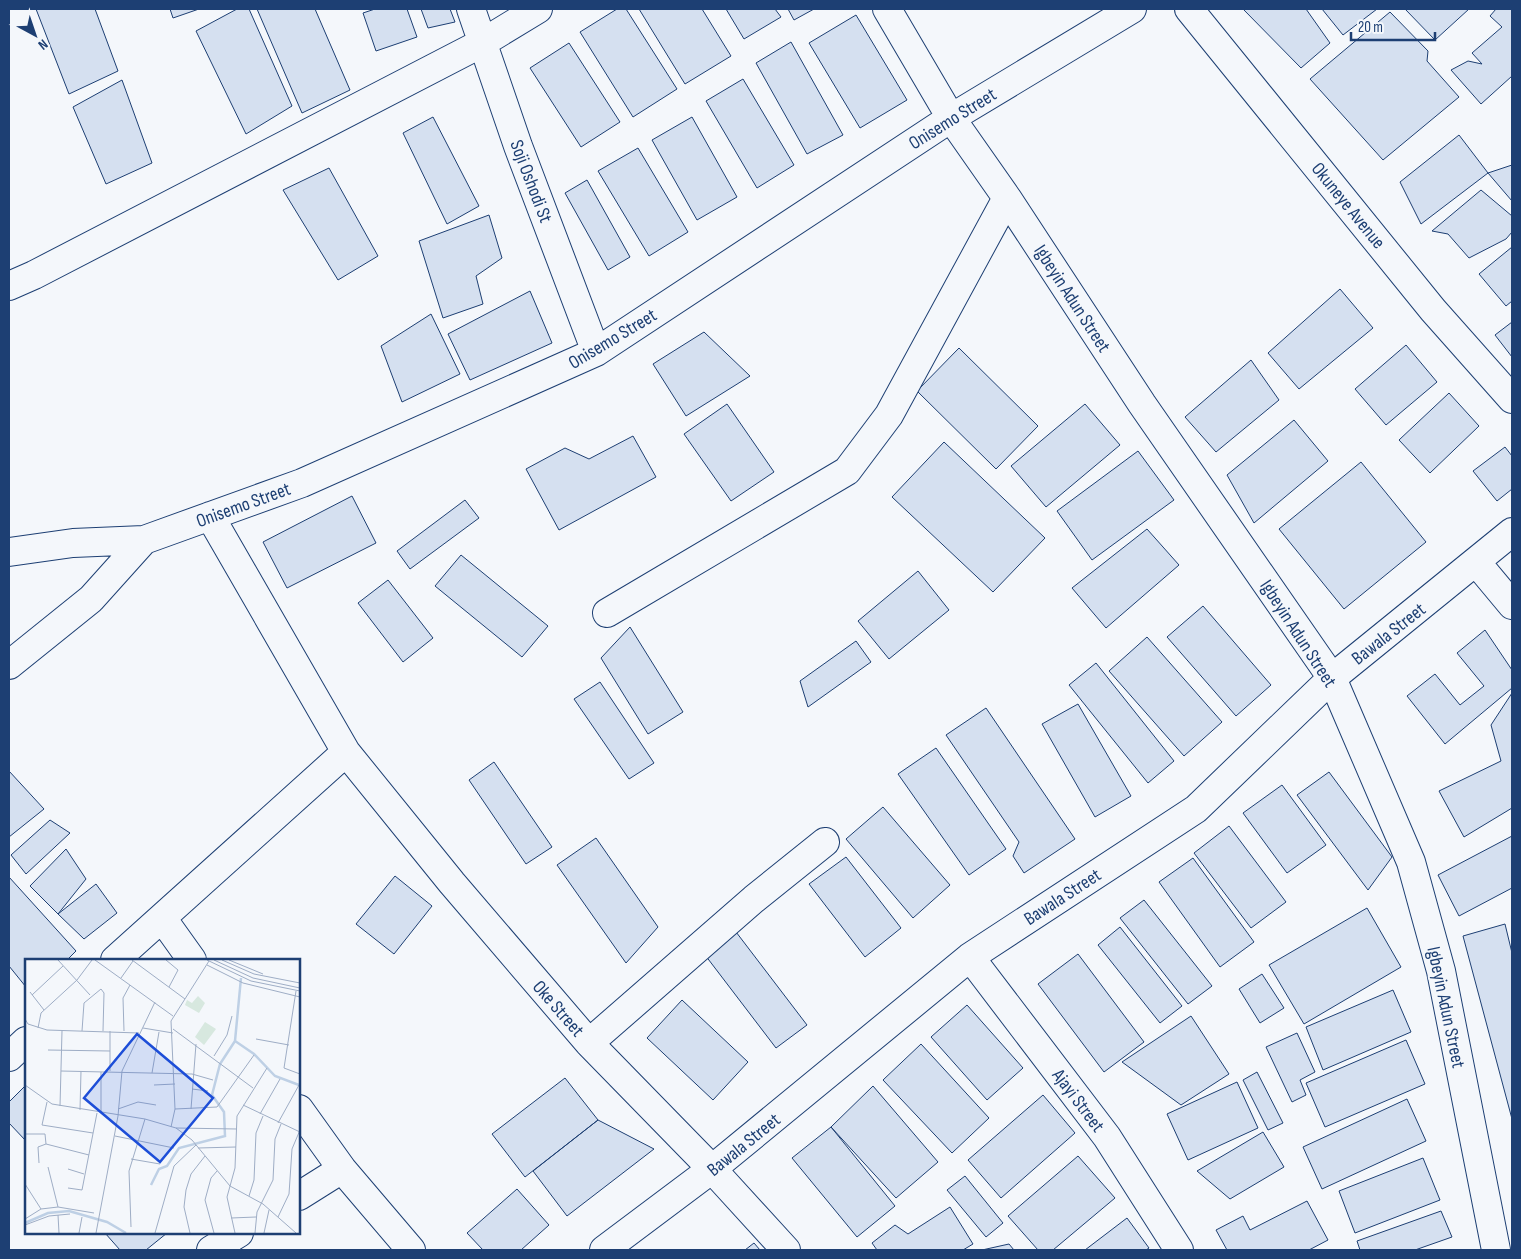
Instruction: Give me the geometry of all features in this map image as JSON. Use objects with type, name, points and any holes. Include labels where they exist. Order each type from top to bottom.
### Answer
[{"type":"street","name":"Soji Oshodi St","points":[[471,9],[596,352]]},
{"type":"street","points":[[9,286],[34,275],[482,43],[538,9]]},
{"type":"street","name":"Igbeyin Adun Street","points":[[887,9],[951,118],[1007,198],[1142,404],[1332,678],[1411,862],[1441,971],[1496,1250]]},
{"type":"street","name":"Onisemo Street","points":[[9,552],[72,543],[144,540],[302,483],[596,352],[951,118],[1132,9]]},
{"type":"street","name":"Okuneye Avenue","points":[[1189,9],[1434,310],[1512,399]]},
{"type":"street","points":[[607,613],[847,471],[889,415],[1007,198]]},
{"type":"street","name":"Oke Street","points":[[210,516],[346,752],[452,883],[589,1044],[712,1169],[786,1250]]},
{"type":"street","name":"Bawala Street","points":[[604,1250],[712,1169],[970,956],[1196,809],[1332,678],[1512,532]]},
{"type":"street","points":[[9,665],[91,599],[144,540]]},
{"type":"street","points":[[1476,563],[1512,605]]},
{"type":"street","points":[[116,959],[346,752]]},
{"type":"street","points":[[589,1044],[754,900],[825,842]]},
{"type":"street","points":[[162,918],[191,959]]},
{"type":"street","name":"Ajayi Street","points":[[970,956],[1108,1137],[1179,1250]]},
{"type":"street","points":[[9,1057],[25,1042]]},
{"type":"street","points":[[300,1110],[342,1169],[411,1250]]},
{"type":"street","points":[[300,1195],[342,1169]]},
{"type":"street","points":[[211,1250],[237,1234]]},
{"type":"building","points":[[36,9],[95,9],[118,71],[69,94]]},
{"type":"building","points":[[170,9],[199,9],[173,18]]},
{"type":"building","points":[[237,9],[249,9],[292,106],[246,134],[196,31]]},
{"type":"building","points":[[257,9],[315,9],[350,90],[302,113]]},
{"type":"building","points":[[375,9],[407,9],[417,37],[376,51],[363,13]]},
{"type":"building","points":[[421,9],[450,9],[455,22],[428,28]]},
{"type":"building","points":[[617,9],[626,9],[677,89],[633,117],[580,32]]},
{"type":"building","points":[[639,9],[702,9],[731,56],[685,84]]},
{"type":"building","points":[[726,9],[775,9],[781,17],[744,39]]},
{"type":"building","points":[[788,9],[814,9],[794,20]]},
{"type":"building","points":[[1243,9],[1306,9],[1330,43],[1301,68]]},
{"type":"building","points":[[1322,9],[1377,9],[1343,35]]},
{"type":"building","points":[[1405,9],[1469,9],[1435,40]]},
{"type":"building","points":[[1496,9],[1512,9],[1512,76],[1481,104],[1451,70],[1468,61],[1482,64],[1472,53],[1502,27],[1490,16]]},
{"type":"building","points":[[1390,12],[1428,51],[1427,61],[1459,97],[1383,160],[1310,79]]},
{"type":"building","points":[[856,15],[907,100],[860,128],[809,43]]},
{"type":"building","points":[[791,42],[843,135],[807,154],[756,63]]},
{"type":"building","points":[[569,43],[620,122],[581,147],[530,68]]},
{"type":"building","points":[[743,79],[794,165],[757,188],[706,101]]},
{"type":"building","points":[[122,80],[152,163],[106,184],[73,107]]},
{"type":"building","points":[[433,117],[479,206],[447,224],[403,133]]},
{"type":"building","points":[[692,117],[737,197],[697,220],[652,140]]},
{"type":"building","points":[[1459,135],[1488,173],[1421,224],[1400,182]]},
{"type":"building","points":[[638,148],[688,232],[649,256],[598,171]]},
{"type":"building","points":[[1512,165],[1512,201],[1488,173]]},
{"type":"building","points":[[329,168],[378,256],[338,280],[283,190]]},
{"type":"building","points":[[587,180],[630,257],[608,270],[565,193]]},
{"type":"building","points":[[1481,190],[1512,216],[1512,232],[1506,239],[1469,258],[1448,234],[1432,231]]},
{"type":"building","points":[[489,215],[502,258],[476,276],[483,304],[443,318],[419,241]]},
{"type":"building","points":[[1512,247],[1512,301],[1506,306],[1479,274]]},
{"type":"building","points":[[1340,289],[1373,328],[1299,389],[1268,353]]},
{"type":"building","points":[[530,291],[552,343],[470,380],[448,334]]},
{"type":"building","points":[[431,314],[460,374],[402,402],[381,346]]},
{"type":"building","points":[[1512,322],[1512,357],[1495,335]]},
{"type":"building","points":[[704,332],[750,376],[686,416],[653,364]]},
{"type":"building","points":[[1406,345],[1437,382],[1386,425],[1355,389]]},
{"type":"building","points":[[959,348],[1038,426],[996,469],[917,391]]},
{"type":"building","points":[[1251,360],[1279,400],[1216,452],[1185,417]]},
{"type":"building","points":[[1449,393],[1479,426],[1430,473],[1399,440]]},
{"type":"building","points":[[727,404],[774,472],[731,501],[684,434]]},
{"type":"building","points":[[1085,404],[1120,445],[1046,507],[1011,466]]},
{"type":"building","points":[[1294,420],[1328,461],[1254,523],[1227,475]]},
{"type":"building","points":[[633,436],[656,477],[559,530],[526,469],[565,448],[589,459]]},
{"type":"building","points":[[944,442],[1045,538],[993,592],[892,497]]},
{"type":"building","points":[[1505,447],[1512,456],[1512,489],[1497,501],[1473,471]]},
{"type":"building","points":[[1138,451],[1174,500],[1092,560],[1057,511]]},
{"type":"building","points":[[1361,462],[1426,542],[1344,609],[1279,529]]},
{"type":"building","points":[[352,496],[376,543],[287,588],[263,542]]},
{"type":"building","points":[[465,500],[479,518],[410,569],[397,551]]},
{"type":"building","points":[[1147,529],[1179,565],[1106,628],[1072,588]]},
{"type":"building","points":[[461,555],[548,626],[522,657],[435,586]]},
{"type":"building","points":[[918,571],[949,610],[889,659],[858,621]]},
{"type":"building","points":[[388,580],[433,638],[403,662],[358,603]]},
{"type":"building","points":[[1203,606],[1271,685],[1236,716],[1167,637]]},
{"type":"building","points":[[630,627],[683,712],[648,734],[601,658]]},
{"type":"building","points":[[1485,630],[1512,670],[1512,688],[1445,744],[1407,696],[1435,674],[1460,705],[1484,686],[1457,653]]},
{"type":"building","points":[[1147,637],[1222,722],[1184,756],[1109,671]]},
{"type":"building","points":[[856,641],[871,662],[808,707],[800,681]]},
{"type":"building","points":[[1096,663],[1174,761],[1148,783],[1069,685]]},
{"type":"building","points":[[600,682],[654,763],[629,779],[574,699]]},
{"type":"building","points":[[1512,693],[1512,808],[1464,837],[1439,791],[1501,761],[1491,725]]},
{"type":"building","points":[[1078,704],[1131,796],[1095,817],[1042,724]]},
{"type":"building","points":[[986,708],[1075,839],[1024,873],[1013,856],[1019,842],[946,735]]},
{"type":"building","points":[[936,748],[1006,849],[969,875],[898,774]]},
{"type":"building","points":[[494,762],[552,847],[526,864],[469,780]]},
{"type":"building","points":[[9,771],[44,809],[9,837]]},
{"type":"building","points":[[1329,772],[1392,857],[1368,890],[1297,795]]},
{"type":"building","points":[[1282,785],[1326,845],[1287,873],[1243,813]]},
{"type":"building","points":[[883,807],[950,885],[913,918],[846,839]]},
{"type":"building","points":[[50,820],[70,833],[26,874],[11,855]]},
{"type":"building","points":[[1229,826],[1286,902],[1251,928],[1194,853]]},
{"type":"building","points":[[1512,836],[1512,888],[1459,916],[1438,875]]},
{"type":"building","points":[[596,838],[658,927],[626,963],[557,865]]},
{"type":"building","points":[[66,849],[86,879],[58,914],[30,886]]},
{"type":"building","points":[[846,857],[901,928],[865,957],[809,884]]},
{"type":"building","points":[[1193,858],[1254,942],[1220,967],[1159,882]]},
{"type":"building","points":[[395,876],[432,906],[394,954],[356,924]]},
{"type":"building","points":[[9,877],[76,951],[68,959],[25,959],[25,986],[9,966]]},
{"type":"building","points":[[96,884],[117,913],[84,939],[58,914]]},
{"type":"building","points":[[1144,900],[1212,986],[1188,1004],[1120,918]]},
{"type":"building","points":[[1367,908],[1401,967],[1304,1024],[1269,965]]},
{"type":"building","points":[[1505,924],[1512,953],[1512,1119],[1463,936]]},
{"type":"building","points":[[1120,927],[1182,1006],[1160,1023],[1098,945]]},
{"type":"building","points":[[733,928],[807,1025],[776,1048],[702,951]]},
{"type":"building","points":[[1078,954],[1144,1042],[1104,1072],[1038,984]]},
{"type":"building","points":[[1262,974],[1284,1008],[1260,1023],[1239,989]]},
{"type":"building","points":[[1393,990],[1411,1032],[1323,1070],[1306,1027]]},
{"type":"building","points":[[682,1000],[748,1062],[713,1100],[647,1038]]},
{"type":"building","points":[[967,1005],[1023,1068],[987,1100],[931,1037]]},
{"type":"building","points":[[1191,1016],[1229,1074],[1181,1105],[1122,1062]]},
{"type":"building","points":[[1297,1033],[1315,1072],[1300,1080],[1306,1095],[1292,1102],[1266,1047]]},
{"type":"building","points":[[1406,1040],[1425,1084],[1325,1127],[1306,1083]]},
{"type":"building","points":[[921,1044],[989,1118],[952,1153],[883,1080]]},
{"type":"building","points":[[1257,1072],[1283,1123],[1268,1130],[1243,1080]]},
{"type":"building","points":[[565,1078],[598,1120],[525,1177],[492,1134]]},
{"type":"building","points":[[1237,1082],[1258,1128],[1188,1160],[1167,1114]]},
{"type":"building","points":[[25,1086],[25,1140],[9,1123],[9,1102]]},
{"type":"building","points":[[873,1086],[938,1162],[896,1198],[831,1127]]},
{"type":"building","points":[[1043,1095],[1075,1133],[1001,1198],[968,1160]]},
{"type":"building","points":[[1407,1099],[1426,1141],[1322,1189],[1303,1147]]},
{"type":"building","points":[[598,1120],[654,1149],[567,1216],[533,1171]]},
{"type":"building","points":[[831,1127],[895,1206],[857,1237],[792,1158]]},
{"type":"building","points":[[1263,1132],[1284,1167],[1230,1199],[1197,1171]]},
{"type":"building","points":[[1078,1156],[1115,1198],[1053,1250],[1038,1250],[1008,1216]]},
{"type":"building","points":[[1423,1158],[1440,1200],[1355,1233],[1339,1191]]},
{"type":"building","points":[[965,1176],[1003,1223],[986,1237],[947,1190]]},
{"type":"building","points":[[517,1189],[549,1225],[521,1250],[483,1250],[467,1233]]},
{"type":"building","points":[[1307,1201],[1328,1240],[1309,1250],[1227,1250],[1216,1230],[1243,1216],[1250,1230]]},
{"type":"building","points":[[950,1207],[973,1244],[963,1250],[877,1250],[872,1243],[895,1225],[908,1234]]},
{"type":"building","points":[[1441,1211],[1452,1237],[1415,1250],[1360,1250],[1357,1241]]},
{"type":"building","points":[[1127,1218],[1149,1248],[1146,1250],[1085,1250]]},
{"type":"building","points":[[106,1234],[166,1234],[146,1250],[120,1250]]},
{"type":"building","points":[[754,1243],[760,1250],[745,1250]]},
{"type":"building","points":[[1009,1244],[1014,1250],[982,1250]]}]
